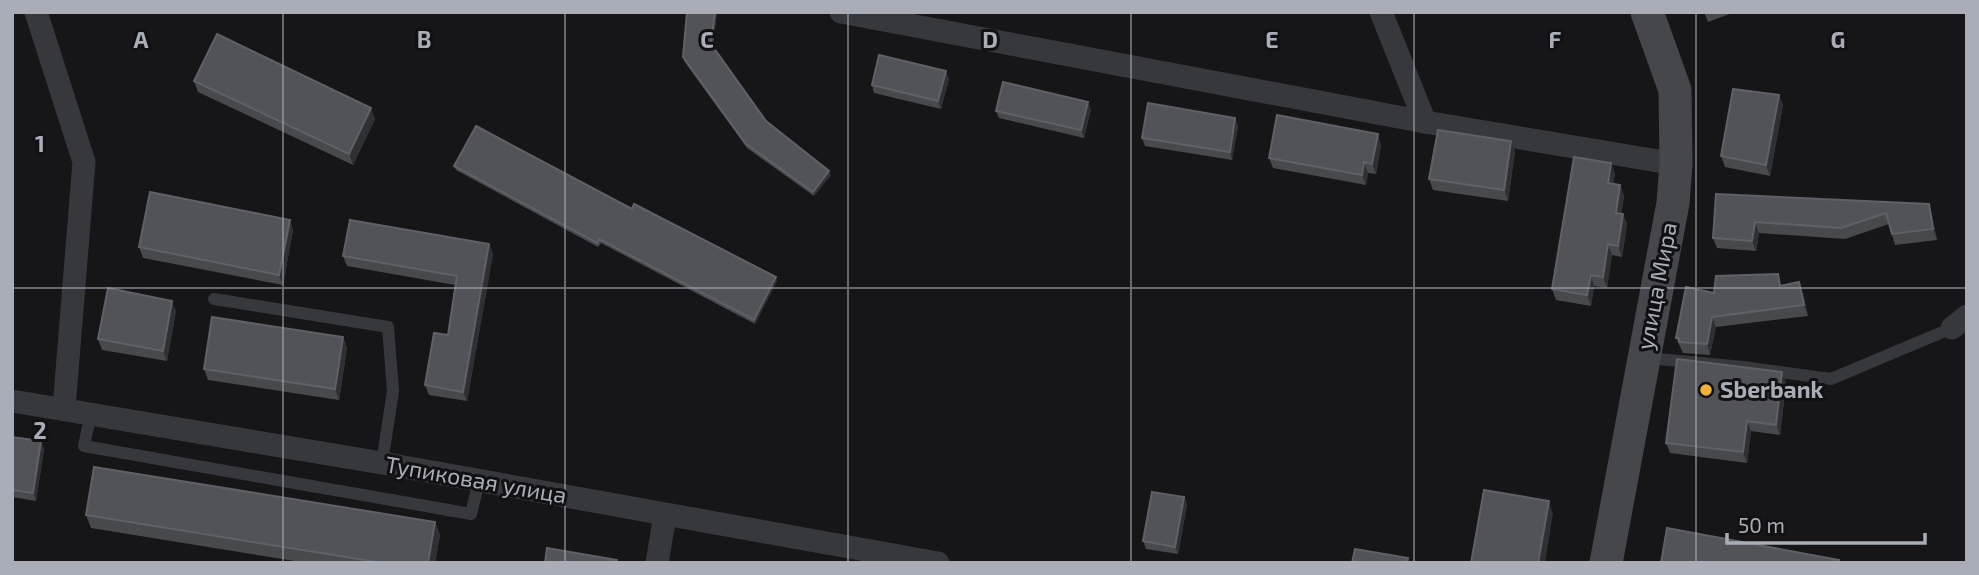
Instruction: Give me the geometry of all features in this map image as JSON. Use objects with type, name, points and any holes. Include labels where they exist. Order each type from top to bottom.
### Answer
[{"type":"main road","name":"улица Мира","points":[[1606,563],[1673,203],[1676,164],[1675,90],[1647,12]]},
{"type":"street","points":[[36,12],[84,162],[64,408]]},
{"type":"street","points":[[841,12],[1425,122],[1676,164]]},
{"type":"street","points":[[1381,12],[1425,122]]},
{"type":"street","name":"Тупиковая улица","points":[[12,401],[382,463],[938,563]]},
{"type":"street","points":[[657,563],[665,514]]},
{"type":"lane","points":[[214,299],[387,327],[393,391],[382,463]]},
{"type":"lane","points":[[1643,358],[1743,367],[1831,379],[1962,324]]},
{"type":"lane","points":[[91,414],[84,446],[471,514],[479,481]]},
{"type":"building","points":[[687,12],[715,12],[711,44],[766,121],[829,171],[813,192],[746,144],[683,57]]},
{"type":"building","points":[[217,34],[371,108],[349,154],[194,81]]},
{"type":"building","points":[[879,55],[946,71],[938,101],[872,85]]},
{"type":"building","points":[[1003,82],[1088,102],[1081,130],[996,111]]},
{"type":"building","points":[[1733,89],[1779,95],[1766,165],[1721,156]]},
{"type":"building","points":[[1148,103],[1235,118],[1230,152],[1142,138]]},
{"type":"building","points":[[1277,115],[1378,134],[1372,164],[1364,162],[1362,175],[1269,158]]},
{"type":"building","points":[[476,126],[632,209],[634,204],[776,277],[754,320],[599,239],[597,243],[454,166]]},
{"type":"building","points":[[1438,130],[1511,141],[1504,190],[1429,179]]},
{"type":"building","points":[[1574,157],[1611,163],[1608,183],[1620,185],[1616,213],[1623,214],[1618,246],[1608,244],[1603,277],[1591,275],[1587,295],[1552,289]]},
{"type":"building","points":[[150,192],[290,220],[279,275],[139,247]]},
{"type":"building","points":[[1716,194],[1929,204],[1933,229],[1892,234],[1886,213],[1841,228],[1755,222],[1752,241],[1713,238]]},
{"type":"building","points":[[350,220],[489,244],[463,392],[425,385],[434,333],[448,335],[457,276],[343,256]]},
{"type":"building","points":[[1778,274],[1780,286],[1799,282],[1804,305],[1712,317],[1707,344],[1679,342],[1679,338],[1676,338],[1686,287],[1714,293],[1716,276]]},
{"type":"building","points":[[108,288],[172,301],[163,351],[98,339]]},
{"type":"building","points":[[212,317],[343,337],[335,389],[204,369]]},
{"type":"building","points":[[1677,359],[1782,372],[1776,425],[1747,421],[1743,452],[1666,443]]},
{"type":"building","points":[[12,437],[41,441],[33,493],[12,490]]},
{"type":"building","points":[[94,467],[435,522],[428,563],[383,563],[86,515]]},
{"type":"building","points":[[1484,490],[1549,501],[1538,563],[1471,563]]},
{"type":"building","points":[[1152,492],[1184,497],[1175,547],[1143,541]]},
{"type":"building","points":[[1667,528],[1839,560],[1838,563],[1661,563]]},
{"type":"building","points":[[547,548],[617,560],[616,563],[545,563]]},
{"type":"building","points":[[1355,549],[1408,558],[1407,563],[1352,563]]},
{"type":"place","name":"Sberbank","points":[[1706,390]]}]
